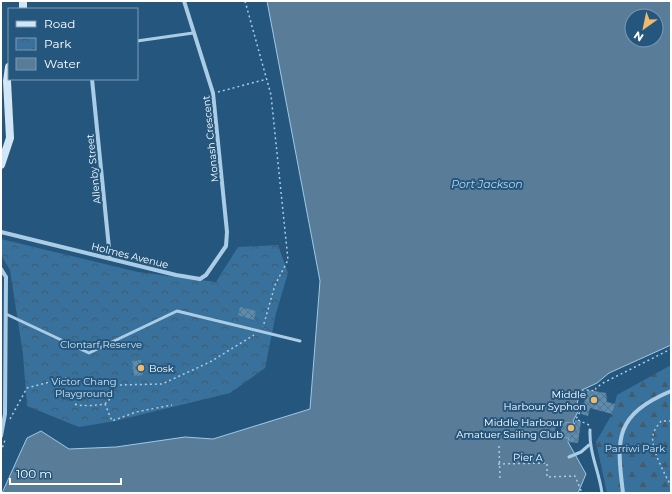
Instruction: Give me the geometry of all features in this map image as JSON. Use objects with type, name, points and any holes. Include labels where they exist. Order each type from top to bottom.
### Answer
[{"type":"street","name":"Monash Crescent","points":[[184,1],[213,93],[227,232]]},
{"type":"street","points":[[1,165],[10,138],[7,81],[8,74]]},
{"type":"street","name":"Allenby Street","points":[[92,80],[110,258]]},
{"type":"street","name":"Holmes Avenue","points":[[1,232],[176,275],[200,279],[206,275],[226,246],[227,232]]},
{"type":"street","points":[[1,269],[6,278],[5,414],[1,436]]},
{"type":"street","points":[[623,493],[618,459],[622,430],[629,417],[638,409],[671,391]]},
{"type":"lane","points":[[138,41],[194,33]]},
{"type":"lane","points":[[6,314],[89,353],[177,311],[300,342]]},
{"type":"lane","points":[[590,430],[589,445],[600,477],[602,493]]},
{"type":"lane","points":[[569,458],[581,452],[589,445]]},
{"type":"path","points":[[213,93],[267,79]]},
{"type":"path","points":[[590,430],[591,425],[576,419],[581,410],[587,390],[595,391],[596,388],[671,349]]},
{"type":"path","points":[[75,404],[83,407],[91,404],[105,404],[113,396],[112,384]]},
{"type":"path","points":[[8,425],[27,388]]},
{"type":"path","points":[[105,404],[112,421],[136,412],[172,405]]},
{"type":"path","points":[[671,421],[661,421],[653,436],[653,443],[661,467],[671,486]]},
{"type":"path","points":[[1,452],[5,440]]},
{"type":"path","points":[[499,446],[498,464],[500,479]]},
{"type":"path","name":"Pier A","points":[[498,464],[547,463],[547,477],[575,476],[582,493]]},
{"type":"green space","name":"Clontarf Reserve","points":[[1,239],[138,272],[216,282],[238,247],[278,245],[288,273],[276,313],[265,368],[230,393],[115,421],[79,427],[27,406],[23,354],[10,270],[1,255]]},
{"type":"green space","name":"Parriwi Park","points":[[671,365],[671,493],[607,493],[596,442],[612,414],[617,395]]},
{"type":"water","name":"Port Jackson","points":[[267,1],[671,1],[671,345],[609,373],[597,383],[582,390],[585,392],[583,396],[579,396],[577,404],[581,406],[573,421],[575,424],[563,422],[560,437],[569,438],[568,442],[586,474],[578,493],[2,493],[27,438],[41,431],[69,449],[116,447],[185,437],[213,439],[310,409],[320,281]]},
{"type":"pier","points":[[557,421],[563,422],[561,433],[555,432]]},
{"type":"building","points":[[240,307],[256,311],[254,320],[238,315]]},
{"type":"building","points":[[141,360],[143,375],[134,376],[132,361]]},
{"type":"building","points":[[588,390],[606,393],[607,402],[615,404],[612,414],[590,408],[588,416],[581,414]]},
{"type":"building","name":"Middle Harbour Amatuer Sailing Club","points":[[575,420],[581,421],[578,443],[568,442],[569,438],[560,437],[563,422],[575,424]]},
{"type":"place","name":"Bosk","points":[[141,368]]},
{"type":"place","name":"Middle Harbour Syphon","points":[[594,400]]},
{"type":"place","name":"Middle Harbour Amatuer Sailing Club","points":[[571,428]]},
{"type":"park label","name":"Victor Chang Playground","points":[[84,386]]}]
